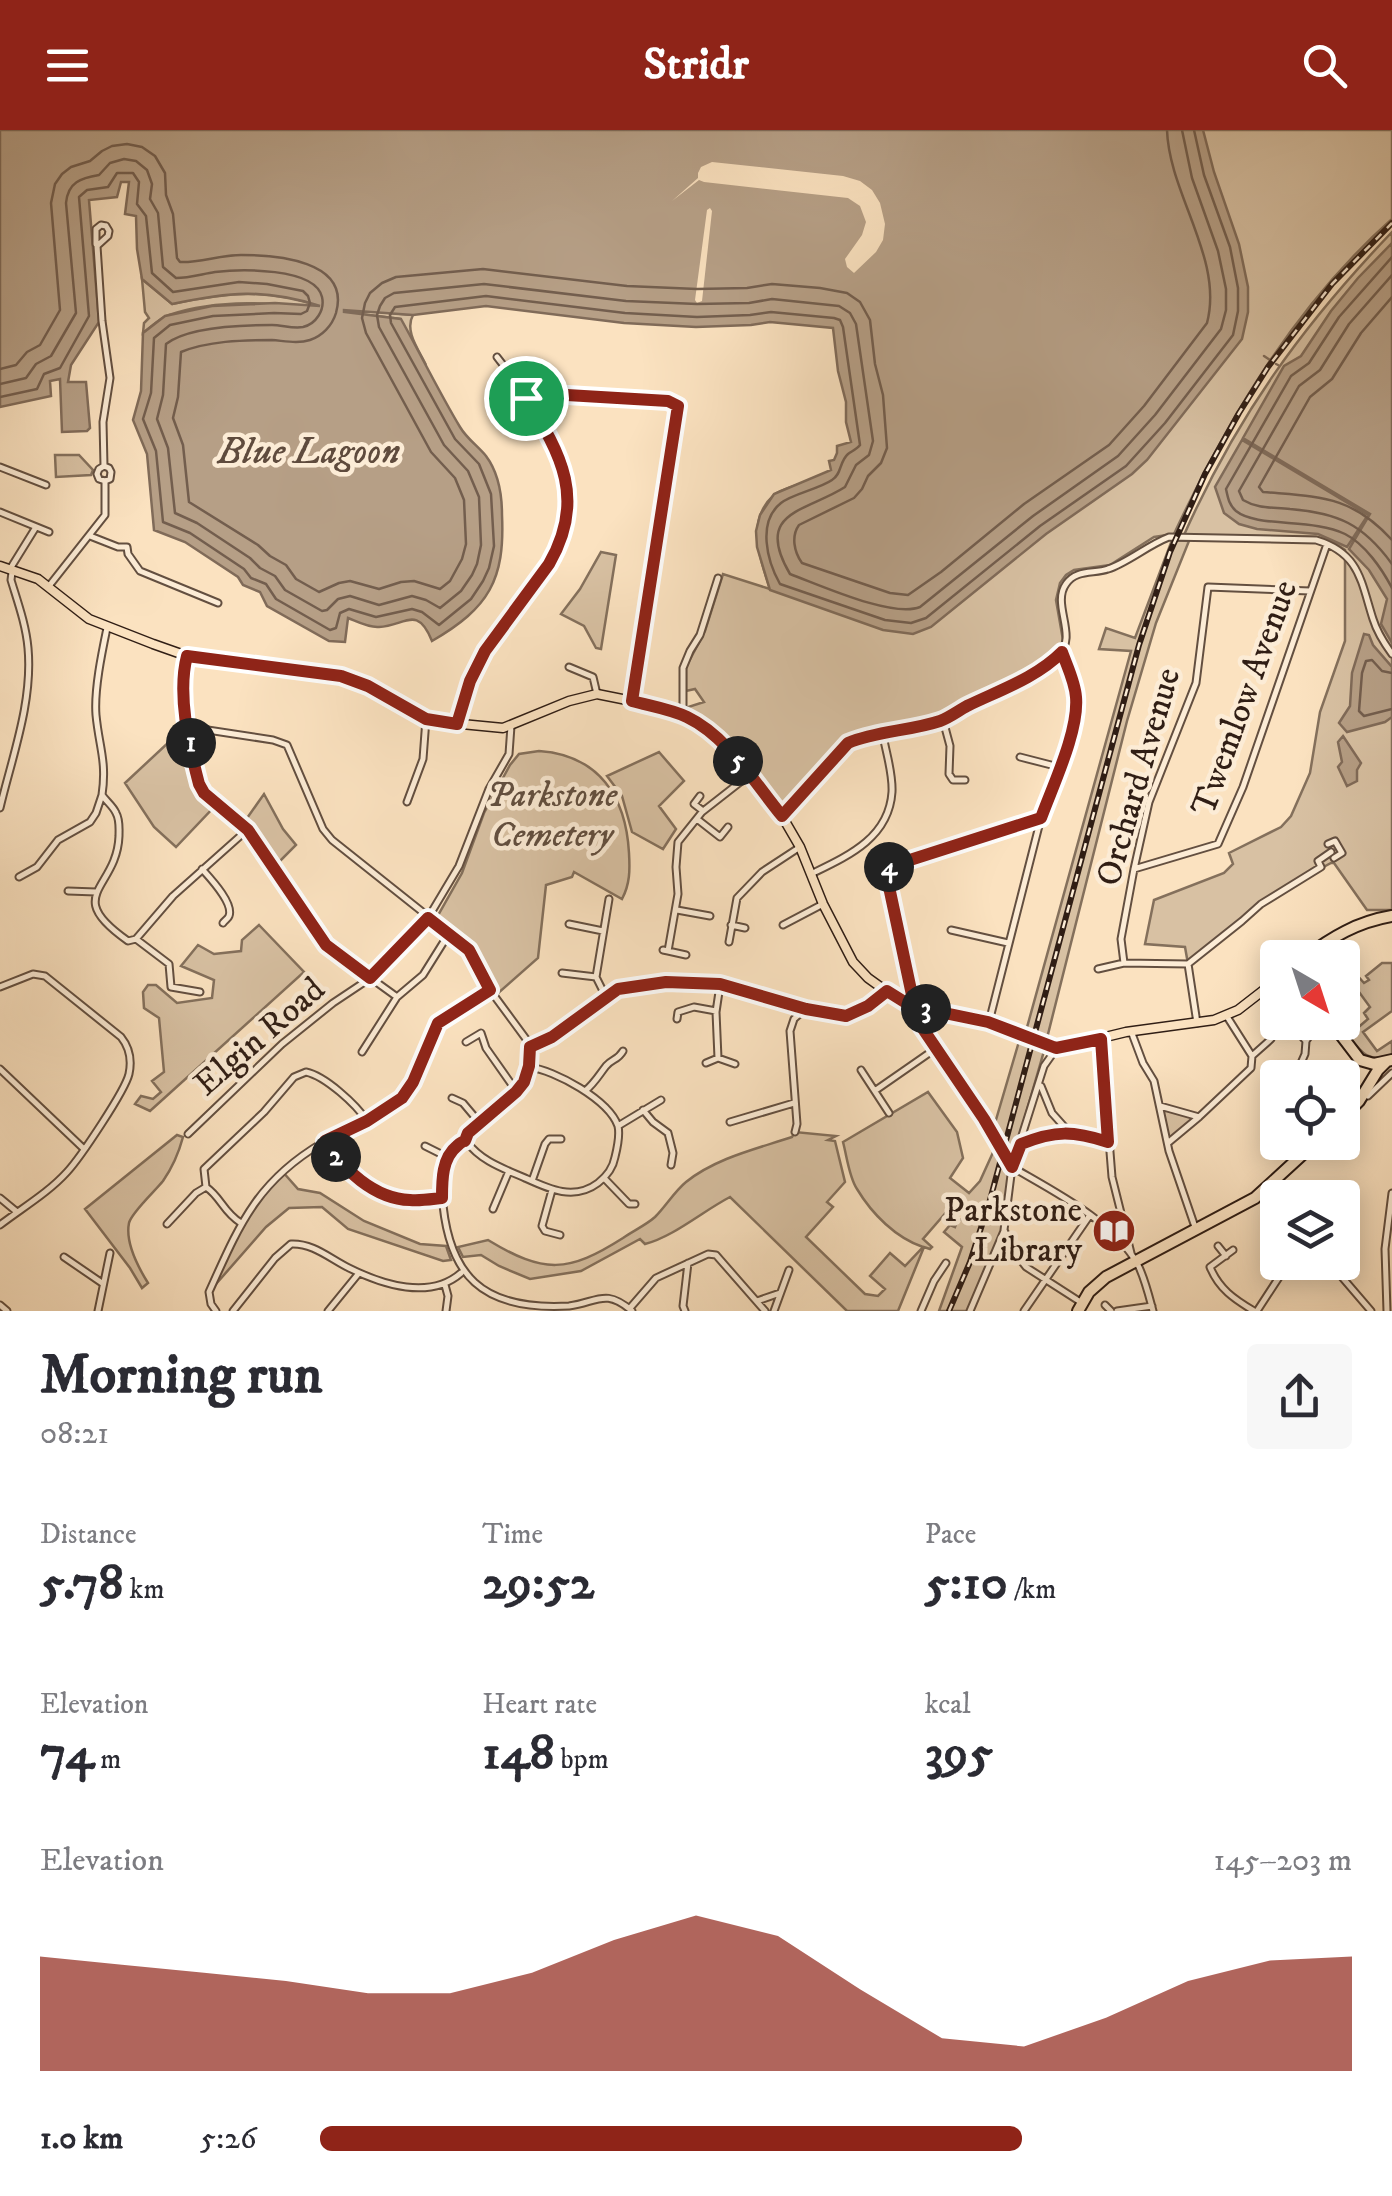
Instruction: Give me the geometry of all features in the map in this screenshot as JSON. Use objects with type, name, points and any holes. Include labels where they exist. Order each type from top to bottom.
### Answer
[{"type":"highway","points":[[1328,940],[1355,925],[1392,916]]},
{"type":"highway","points":[[1344,1040],[1360,1060],[1365,1080],[1360,1093]]},
{"type":"highway","points":[[1360,1060],[1374,1064],[1390,1061]]},
{"type":"highway","points":[[1360,1098],[1378,1070],[1390,1061]]},
{"type":"highway","points":[[1080,1307],[1089,1292],[1133,1258],[1254,1198],[1296,1160]]},
{"type":"main road","points":[[5,568],[38,579],[79,612],[107,628],[187,656],[352,680],[426,719],[492,728],[512,726],[567,702],[597,694],[683,715],[708,730],[782,816],[853,962],[868,978],[915,1006],[988,1022],[1056,1048],[1131,1031],[1214,1020],[1238,1010],[1260,993]]},
{"type":"street","points":[[48,586],[105,514],[105,481],[97,474],[104,466],[103,422],[110,378],[96,246]]},
{"type":"street","points":[[457,724],[470,681],[485,651],[558,550],[566,525],[568,501],[562,464],[526,398],[497,357]]},
{"type":"street","points":[[526,398],[540,393],[668,401],[678,406],[632,701]]},
{"type":"street","points":[[0,467],[46,485]]},
{"type":"street","points":[[0,512],[50,532]]},
{"type":"street","points":[[0,808],[28,672],[27,637],[5,568],[36,527]]},
{"type":"street","points":[[90,536],[118,548],[126,547],[135,566],[146,574],[218,603]]},
{"type":"street","points":[[782,816],[848,743],[943,720],[1032,676],[1062,652],[1067,639],[1060,597],[1071,578],[1109,569],[1172,536],[1316,540],[1327,544],[1356,567],[1366,588],[1373,621],[1392,654]]},
{"type":"street","name":"Twemlow Avenue","points":[[1134,869],[1218,844],[1243,786],[1327,544]]},
{"type":"street","points":[[683,715],[683,668],[700,635],[718,578]]},
{"type":"street","name":"Orchard Avenue","points":[[1124,963],[1121,939],[1134,869],[1150,802],[1196,682],[1208,587],[1310,591]]},
{"type":"street","points":[[19,877],[37,867],[58,840],[90,822],[96,814],[105,772],[96,703],[107,628]]},
{"type":"street","points":[[988,1022],[1041,818],[1076,714],[1076,695],[1062,652]]},
{"type":"street","points":[[187,656],[182,683],[199,784],[204,793],[248,830],[326,945],[397,997]]},
{"type":"street","points":[[568,667],[593,677],[597,694]]},
{"type":"street","points":[[407,802],[423,759],[426,719]]},
{"type":"street","points":[[943,720],[950,746],[949,774],[954,780],[965,780]]},
{"type":"street","name":"Elgin Road","points":[[188,1134],[282,1044],[370,978],[428,918],[459,866],[488,789],[509,754],[512,726]]},
{"type":"street","points":[[188,727],[286,745],[323,830],[469,950],[490,990],[530,1047],[524,1082],[468,1133],[448,1157],[442,1177],[442,1198],[461,1272],[485,1294],[517,1310],[571,1306],[600,1297],[612,1298],[631,1310],[656,1278],[716,1254],[765,1311]]},
{"type":"street","points":[[811,874],[860,848],[884,820],[892,787],[883,735]]},
{"type":"street","points":[[1020,757],[1060,767]]},
{"type":"street","points":[[686,955],[666,950],[677,910],[678,842],[703,812],[749,775]]},
{"type":"street","points":[[102,795],[118,816],[118,850],[94,903],[104,921],[128,941],[136,939],[173,896],[248,830]]},
{"type":"street","points":[[700,796],[692,808],[703,812]]},
{"type":"street","points":[[1041,818],[885,868],[919,1023],[1012,1167],[1090,1215],[1133,1258]]},
{"type":"street","points":[[696,819],[720,837],[728,828]]},
{"type":"street","points":[[729,942],[737,898],[762,872],[800,847]]},
{"type":"street","points":[[1098,969],[1124,963],[1188,964],[1260,904],[1321,867],[1318,860],[1331,852]]},
{"type":"street","points":[[202,869],[230,909],[223,922]]},
{"type":"street","points":[[68,892],[96,892]]},
{"type":"street","points":[[606,997],[596,976],[609,899]]},
{"type":"street","points":[[783,925],[824,904]]},
{"type":"street","points":[[677,910],[710,916]]},
{"type":"street","points":[[700,923],[702,915]]},
{"type":"street","points":[[569,924],[603,931]]},
{"type":"street","points":[[731,925],[745,928]]},
{"type":"street","points":[[951,930],[1008,943]]},
{"type":"street","points":[[362,1052],[397,997],[424,974],[448,935]]},
{"type":"street","points":[[136,939],[166,961],[174,990],[200,992]]},
{"type":"street","points":[[1188,964],[1197,1023]]},
{"type":"street","points":[[562,973],[596,976]]},
{"type":"street","points":[[0,986],[33,974],[45,976],[126,1043],[130,1063],[126,1083],[67,1172],[0,1226]]},
{"type":"street","points":[[530,1047],[552,1037],[618,989],[666,982],[720,984],[806,1009],[846,1016],[887,991]]},
{"type":"street","points":[[718,1058],[716,1011],[720,984]]},
{"type":"street","points":[[216,1311],[209,1292],[248,1210],[270,1182],[292,1161],[402,1098],[438,1023],[490,990]]},
{"type":"street","points":[[677,1019],[678,1012],[687,1008],[716,1011]]},
{"type":"street","points":[[795,1132],[798,1124],[790,1032],[794,1018],[806,1009]]},
{"type":"street","points":[[1168,1142],[1251,1068],[1252,1056],[1226,1015]]},
{"type":"street","points":[[1131,1031],[1154,1081],[1170,1150],[1196,1230]]},
{"type":"street","points":[[466,1042],[481,1034],[516,1092]]},
{"type":"street","points":[[1101,1039],[1112,1177],[1133,1258],[1152,1308],[1114,1311],[1105,1304]]},
{"type":"street","points":[[1252,1056],[1270,1040]]},
{"type":"street","points":[[1302,1060],[1306,1041]]},
{"type":"street","points":[[970,1311],[1004,1230],[1012,1167],[1044,1066],[1056,1048]]},
{"type":"street","points":[[876,1090],[936,1049]]},
{"type":"street","points":[[585,1092],[609,1062],[622,1057]]},
{"type":"street","points":[[706,1063],[718,1058],[736,1064]]},
{"type":"street","points":[[465,1140],[484,1160],[552,1190],[581,1192],[604,1178],[616,1158],[618,1126],[585,1092],[544,1068],[529,1066]]},
{"type":"street","points":[[0,1069],[84,1149]]},
{"type":"street","points":[[862,1070],[890,1113]]},
{"type":"street","points":[[241,1224],[226,1214],[206,1187],[206,1166],[298,1074],[306,1072],[321,1078],[367,1121]]},
{"type":"street","points":[[1368,1096],[1392,1073]]},
{"type":"street","points":[[1040,1083],[1052,1113],[1068,1132]]},
{"type":"street","points":[[452,1098],[464,1102],[480,1122]]},
{"type":"street","points":[[618,1126],[661,1100]]},
{"type":"street","points":[[730,1122],[795,1103]]},
{"type":"street","points":[[1160,1106],[1199,1117]]},
{"type":"street","points":[[643,1110],[668,1133],[673,1153],[671,1165]]},
{"type":"street","points":[[1021,1144],[1068,1132],[1108,1142]]},
{"type":"street","points":[[532,1181],[544,1144],[549,1139],[561,1139]]},
{"type":"street","points":[[325,1141],[342,1164],[380,1192],[408,1200],[442,1198]]},
{"type":"street","points":[[426,1146],[448,1157]]},
{"type":"street","points":[[493,1209],[509,1171]]},
{"type":"street","points":[[604,1178],[629,1204],[635,1204]]},
{"type":"street","points":[[167,1224],[206,1187]]},
{"type":"street","points":[[552,1190],[542,1226],[544,1231],[560,1235]]},
{"type":"street","points":[[1387,1311],[1385,1249],[1392,1193]]},
{"type":"street","points":[[0,1198],[17,1212]]},
{"type":"street","points":[[1024,1311],[1090,1215]]},
{"type":"street","points":[[1004,1230],[1022,1262],[1080,1307]]},
{"type":"street","points":[[1120,1242],[1127,1238]]},
{"type":"street","points":[[233,1311],[291,1244],[313,1247],[360,1272],[401,1286],[445,1285],[461,1272]]},
{"type":"street","points":[[1218,1246],[1226,1256]]},
{"type":"street","points":[[1233,1250],[1210,1267],[1216,1281],[1230,1296],[1256,1311],[1278,1280]]},
{"type":"street","points":[[98,1311],[110,1253]]},
{"type":"street","points":[[64,1256],[102,1283]]},
{"type":"street","points":[[685,1311],[688,1263]]},
{"type":"street","points":[[921,1311],[946,1264]]},
{"type":"street","points":[[774,1311],[789,1270]]},
{"type":"street","points":[[328,1311],[360,1272]]},
{"type":"street","points":[[1344,1280],[1371,1311]]},
{"type":"street","points":[[445,1285],[446,1311]]},
{"type":"street","points":[[757,1301],[780,1293]]},
{"type":"street","points":[[0,1306],[7,1311]]},
{"type":"green space","points":[[1115,130],[1392,130],[1392,219],[1325,288],[1267,365],[1174,534],[1154,537],[1110,565],[1074,570],[1066,575],[1056,600],[1063,640],[1060,655],[1033,675],[943,720],[848,743],[782,816],[721,743],[690,719],[688,707],[704,702],[695,689],[686,691],[686,667],[705,631],[723,574],[770,589],[757,540],[765,505],[777,493],[805,482],[810,504]]},
{"type":"green space","points":[[1392,232],[1392,910],[1367,910],[1331,863],[1279,891],[1188,964],[1185,947],[1145,944],[1154,900],[1224,873],[1233,864],[1229,853],[1281,827],[1291,816],[1310,773],[1320,712],[1345,641],[1345,550],[1318,537],[1184,535],[1226,451],[1274,374],[1329,302]]},
{"type":"green space","points":[[142,279],[172,304],[249,294],[327,308],[207,306],[166,316],[143,333],[149,318]]},
{"type":"green space","points":[[344,309],[413,315],[411,334],[426,365],[400,319]]},
{"type":"green space","points":[[55,455],[79,455],[93,470],[91,475],[56,477]]},
{"type":"green space","points":[[1172,540],[1189,541],[1156,623],[1127,721],[1046,1042],[1026,1031],[1131,651],[1099,649],[1106,628],[1135,638]]},
{"type":"green space","points":[[601,552],[616,555],[601,649],[596,648],[584,626],[561,614]]},
{"type":"green space","points":[[184,728],[197,790],[214,807],[176,847],[154,827],[125,783]]},
{"type":"green space","name":"Parkstone Cemetery","points":[[539,751],[578,761],[605,782],[615,797],[627,833],[628,882],[622,899],[574,872],[572,877],[546,885],[538,958],[496,995],[467,942],[436,919],[462,873],[484,813],[510,765],[519,754]]},
{"type":"green space","points":[[659,752],[684,781],[659,806],[676,829],[663,849],[632,832],[622,796],[607,776]]},
{"type":"green space","points":[[264,794],[296,845],[277,864],[245,821]]},
{"type":"green space","points":[[259,925],[304,972],[150,1111],[135,1104],[141,1096],[153,1099],[161,1092],[152,1081],[164,1072],[159,1018],[144,1008],[143,992],[148,985],[156,985],[177,1003],[212,998],[214,980],[181,966],[198,945],[214,954],[241,951],[242,940]]},
{"type":"green space","points":[[1382,963],[1392,963],[1392,1011],[1363,1032],[1377,1051],[1392,1041],[1392,1056],[1369,1056],[1352,1040],[1360,1040],[1360,1026],[1368,1019],[1364,1013],[1370,1007],[1360,993],[1360,979],[1364,983],[1369,980],[1366,976]]},
{"type":"green space","points":[[1020,1038],[1044,1051],[1018,1141],[1009,1155],[993,1130]]},
{"type":"green space","points":[[928,1092],[957,1132],[963,1158],[950,1178],[969,1193],[980,1181],[995,1148],[1011,1172],[1004,1230],[970,1311],[939,1311],[962,1247],[944,1232],[950,1225],[955,1227],[958,1219],[962,1220],[967,1210],[958,1206],[953,1211],[949,1209],[923,1239],[932,1247],[924,1247],[898,1311],[847,1311],[730,1197],[666,1236],[645,1244],[640,1239],[581,1271],[530,1279],[481,1255],[463,1257],[458,1247],[488,1240],[541,1264],[571,1263],[604,1250],[648,1223],[686,1182],[710,1167],[792,1137],[795,1132],[836,1136],[828,1140],[835,1141],[845,1182],[827,1202],[833,1207],[806,1237],[865,1294],[878,1296],[885,1289],[870,1276],[890,1253],[905,1266],[923,1247],[894,1231],[870,1207],[852,1179],[843,1142]]},
{"type":"green space","points":[[1160,1106],[1199,1117],[1168,1142]]},
{"type":"green space","points":[[177,1135],[183,1137],[169,1171],[129,1223],[131,1247],[148,1283],[142,1288],[85,1209]]},
{"type":"green space","points":[[282,1171],[298,1189],[320,1193],[364,1221],[420,1244],[446,1246],[451,1260],[443,1261],[348,1229],[322,1207],[289,1208],[266,1227],[209,1292],[247,1211]]},
{"type":"water","name":"Blue Lagoon","points":[[0,130],[1203,130],[1239,244],[1248,287],[1248,312],[1242,339],[1147,460],[1046,534],[931,627],[913,634],[883,630],[770,590],[757,547],[760,515],[774,494],[831,470],[829,461],[834,460],[837,446],[851,442],[833,328],[770,322],[696,327],[624,323],[486,306],[413,315],[344,310],[401,319],[460,427],[494,469],[501,500],[502,538],[496,575],[480,604],[432,641],[415,620],[375,627],[348,618],[345,642],[329,641],[267,606],[260,592],[243,585],[238,577],[185,542],[154,530],[147,454],[133,420],[141,391],[143,333],[165,316],[212,306],[320,306],[263,294],[172,304],[142,279],[136,216],[125,214],[129,182],[121,182],[117,197],[89,200],[99,322],[71,365],[68,382],[86,382],[90,428],[62,432],[60,379],[50,381],[51,396],[0,407]]},
{"type":"water","points":[[1392,243],[1392,643],[1381,624],[1387,599],[1369,570],[1349,549],[1370,514],[1243,438],[1284,366],[1301,356],[1331,311]]},
{"type":"water","points":[[1242,440],[1368,515],[1347,547],[1318,534],[1257,529],[1239,524],[1224,513],[1215,487]]},
{"type":"water","points":[[1364,634],[1369,635],[1392,667],[1392,717],[1347,732],[1339,723],[1350,706],[1352,673]]},
{"type":"water","points":[[1343,736],[1361,763],[1357,781],[1347,786],[1338,767],[1342,762],[1338,742]]},
{"type":"pier","points":[[712,162],[860,181],[880,203],[885,224],[883,240],[854,273],[845,259],[866,222],[860,206],[848,198],[699,180],[672,201],[698,178],[701,167]]},
{"type":"pier","points":[[710,208],[702,301],[697,303],[707,210]]},
{"type":"waterway","points":[[1264,356],[1270,360]]},
{"type":"railway","points":[[949,1311],[990,1200],[1139,645],[1170,552],[1205,474],[1268,367],[1332,284],[1392,223]]},
{"type":"place","name":"Parkstone Library","points":[[1114,1231]]},
{"type":"route","points":[[526,398],[540,393],[668,401],[678,406],[632,701],[683,715],[706,728],[782,816],[848,743],[943,720],[1032,676],[1062,652],[1076,695],[1076,714],[1041,818],[885,868],[912,995],[911,1006],[918,1008],[919,1023],[1012,1167],[1021,1144],[1054,1133],[1084,1134],[1108,1142],[1101,1039],[1056,1048],[1045,1046],[988,1022],[911,1006],[887,991],[846,1016],[821,1013],[720,984],[678,981],[618,989],[552,1037],[530,1047],[524,1082],[468,1133],[448,1157],[442,1177],[442,1198],[395,1198],[367,1184],[334,1155],[325,1141],[367,1121],[402,1098],[438,1023],[490,990],[469,950],[428,918],[370,978],[326,945],[248,830],[204,793],[199,784],[182,692],[187,656],[341,676],[368,686],[426,719],[457,724],[470,681],[485,651],[558,550],[566,525],[568,501],[562,464],[526,398]]}]
